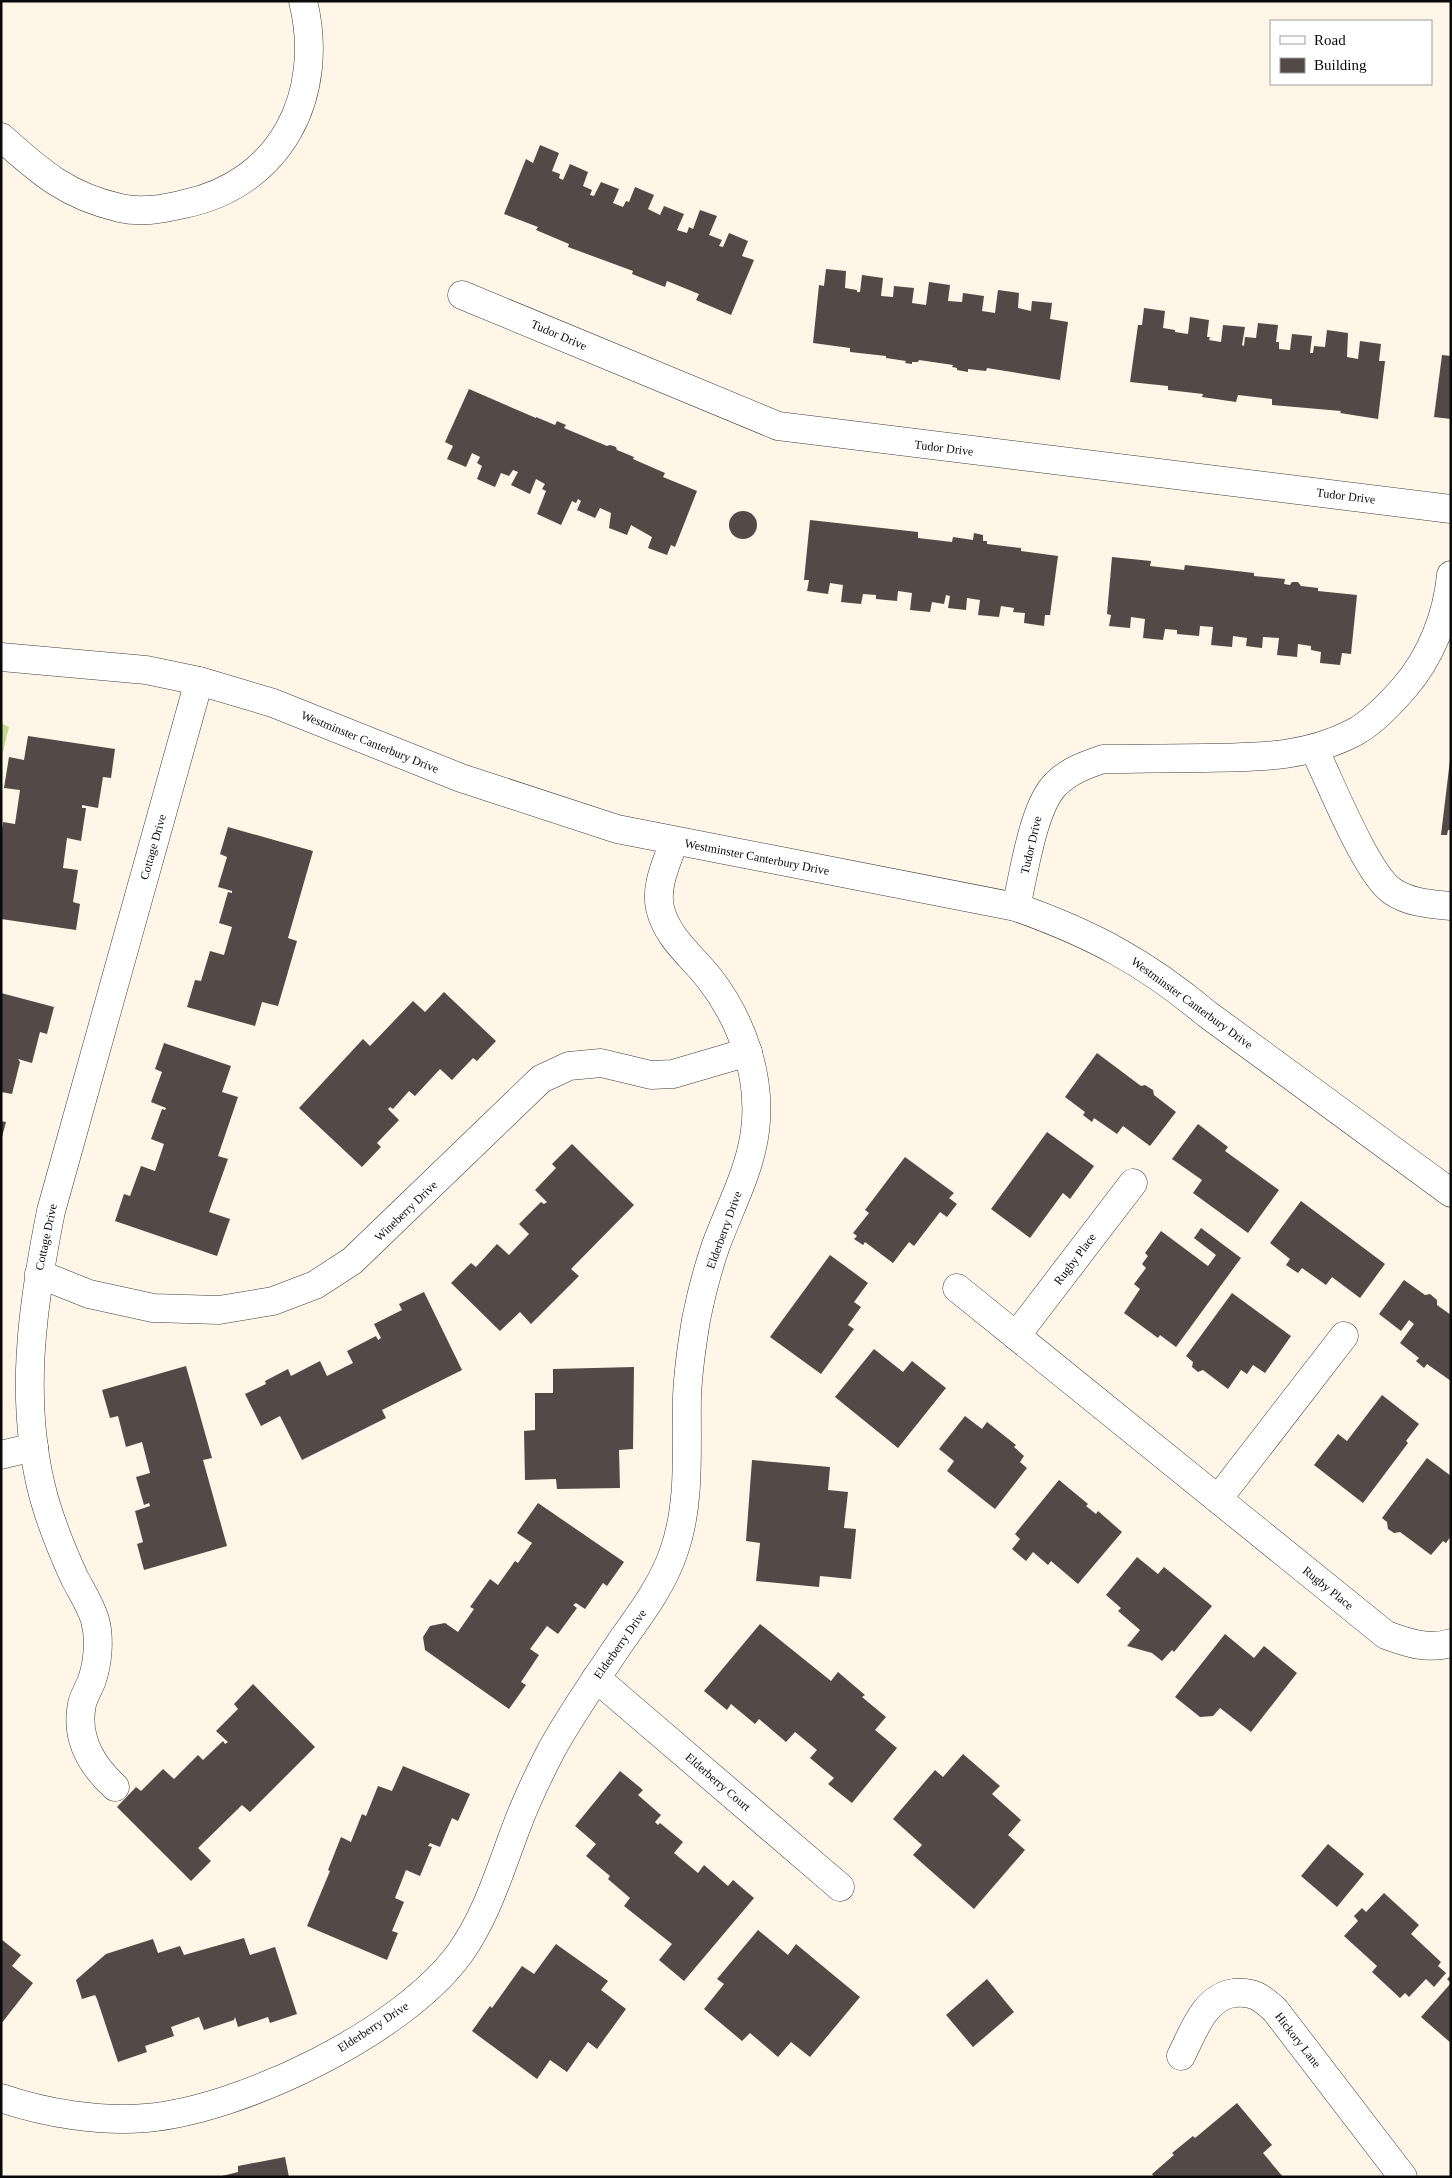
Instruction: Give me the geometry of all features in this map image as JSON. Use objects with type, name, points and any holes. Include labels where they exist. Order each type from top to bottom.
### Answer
[{"type":"street","points":[[1,137],[47,176],[78,196],[122,209],[146,210],[174,206],[220,194],[243,181],[264,164],[282,142],[304,97],[309,71],[310,48],[308,24],[303,1]]},
{"type":"street","name":"Tudor Drive","points":[[462,295],[778,426],[1451,508]]},
{"type":"street","name":"Tudor Drive","points":[[1016,907],[1040,807],[1055,784],[1077,768],[1103,759],[1273,757],[1314,749],[1354,732],[1388,707],[1416,675],[1436,637],[1449,597],[1451,575]]},
{"type":"street","name":"Westminster Canterbury Drive","points":[[1,657],[146,670],[199,681],[273,703],[461,778],[617,828],[674,841],[1016,907],[1064,924],[1123,952],[1176,988],[1207,1014],[1451,1193]]},
{"type":"street","name":"Cottage Drive","points":[[115,1788],[102,1776],[87,1754],[80,1729],[82,1703],[98,1656],[95,1621],[66,1559],[44,1499],[29,1410],[29,1363],[38,1274],[51,1211],[199,681]]},
{"type":"street","points":[[1314,749],[1374,872],[1392,891],[1415,902],[1451,906]]},
{"type":"street","name":"Elderberry Drive","points":[[1,2098],[16,2103],[86,2116],[143,2118],[200,2110],[258,2090],[346,2046],[396,2015],[426,1990],[459,1954],[484,1913],[518,1822],[552,1750],[596,1678],[655,1593],[674,1551],[683,1516],[688,1439],[687,1392],[696,1319],[715,1248],[746,1171],[755,1130],[756,1089],[748,1052],[731,1010],[710,978],[671,936],[660,906],[660,880],[674,841]]},
{"type":"street","name":"Wineberry Drive","points":[[38,1274],[89,1294],[153,1308],[219,1310],[273,1301],[315,1285],[352,1261],[541,1079],[569,1066],[601,1063],[651,1075],[673,1074],[748,1052]]},
{"type":"street","name":"Rugby Place","points":[[1016,1336],[1133,1182]]},
{"type":"street","name":"Rugby Place","points":[[957,1288],[1386,1635],[1412,1645],[1440,1646],[1451,1643]]},
{"type":"street","points":[[1218,1499],[1344,1336]]},
{"type":"street","points":[[1,1455],[34,1447]]},
{"type":"street","name":"Elderberry Court","points":[[596,1678],[840,1887]]},
{"type":"street","name":"Hickory Lane","points":[[1180,2056],[1208,2006],[1223,1994],[1246,1992],[1261,1997],[1275,2010],[1403,2177]]},
{"type":"green space","points":[[1,723],[9,727],[1,760]]},
{"type":"building","points":[[540,145],[559,153],[552,171],[560,174],[559,178],[563,180],[570,164],[588,172],[583,186],[592,190],[590,195],[594,196],[601,182],[619,189],[613,203],[623,207],[626,201],[629,202],[635,187],[654,195],[648,209],[660,215],[664,206],[684,214],[677,230],[687,233],[689,227],[693,229],[700,210],[717,216],[709,235],[722,240],[719,246],[723,247],[729,233],[748,241],[742,256],[754,260],[731,315],[696,300],[699,294],[667,281],[665,287],[632,274],[633,271],[568,247],[569,244],[536,230],[538,227],[504,214],[526,159],[533,163]]},
{"type":"building","points":[[826,269],[846,271],[845,288],[857,290],[857,292],[860,292],[862,275],[883,278],[881,296],[893,297],[894,286],[914,288],[912,303],[926,305],[929,282],[950,285],[948,301],[962,302],[963,293],[984,296],[982,311],[995,313],[998,290],[1019,293],[1018,308],[1031,311],[1032,301],[1052,303],[1050,319],[1068,322],[1060,380],[987,368],[986,371],[968,369],[968,372],[957,370],[957,368],[952,367],[953,365],[919,360],[918,362],[912,362],[912,364],[905,363],[906,361],[886,358],[886,356],[850,352],[850,348],[813,343],[819,285],[824,286]]},
{"type":"building","points":[[1144,308],[1165,311],[1163,328],[1175,330],[1175,332],[1188,334],[1190,317],[1209,320],[1207,337],[1210,337],[1209,340],[1221,342],[1223,325],[1245,327],[1242,345],[1244,346],[1245,337],[1256,338],[1258,323],[1278,325],[1276,342],[1279,342],[1279,349],[1290,350],[1292,334],[1312,336],[1310,353],[1313,353],[1314,346],[1325,347],[1327,330],[1348,333],[1347,357],[1358,359],[1360,341],[1381,344],[1379,361],[1385,361],[1378,419],[1340,413],[1341,411],[1272,405],[1272,399],[1238,395],[1236,402],[1202,397],[1203,394],[1168,390],[1168,386],[1130,382],[1138,325],[1142,325]]},
{"type":"building","points":[[1442,355],[1451,356],[1451,419],[1434,417]]},
{"type":"building","points":[[469,389],[555,425],[557,421],[566,425],[564,428],[607,446],[616,447],[617,450],[634,457],[633,459],[665,473],[663,477],[697,491],[675,547],[671,545],[667,555],[648,548],[652,537],[631,525],[627,535],[609,528],[611,513],[600,508],[595,518],[577,510],[581,501],[578,499],[576,503],[572,501],[561,525],[537,514],[546,491],[542,489],[545,484],[536,479],[530,494],[511,485],[518,472],[513,470],[509,476],[501,473],[495,487],[477,479],[482,466],[477,463],[480,457],[472,453],[466,467],[447,459],[453,446],[445,442]]},
{"type":"building","points":[[743,511],[753,515],[757,525],[753,535],[743,539],[733,535],[729,525],[733,515]]},
{"type":"building","points":[[810,520],[918,532],[918,538],[952,542],[953,537],[973,540],[974,533],[983,535],[983,541],[987,541],[987,544],[1021,548],[1021,551],[1058,556],[1050,615],[1045,615],[1044,626],[1024,623],[1025,613],[1013,612],[1014,608],[1001,606],[999,617],[978,615],[980,600],[967,598],[966,610],[948,608],[950,596],[946,595],[944,604],[932,602],[930,612],[910,610],[912,593],[898,591],[897,601],[876,599],[876,595],[863,594],[861,604],[841,602],[843,585],[830,583],[828,594],[807,591],[809,580],[804,580]]},
{"type":"building","points":[[1112,557],[1151,561],[1150,566],[1184,570],[1185,565],[1254,573],[1254,576],[1285,579],[1284,584],[1290,585],[1292,582],[1298,582],[1301,586],[1318,588],[1318,591],[1357,595],[1351,654],[1342,653],[1340,665],[1320,663],[1321,652],[1311,650],[1311,646],[1298,644],[1297,657],[1277,655],[1279,638],[1263,637],[1262,648],[1246,646],[1247,638],[1233,636],[1232,647],[1211,645],[1213,627],[1200,626],[1199,636],[1177,634],[1177,630],[1165,629],[1163,640],[1143,638],[1145,619],[1131,617],[1130,628],[1109,626],[1111,615],[1107,614]]},
{"type":"building","points":[[28,736],[115,749],[111,778],[103,777],[98,808],[82,805],[82,808],[86,808],[81,841],[67,838],[63,868],[78,870],[73,902],[80,904],[76,930],[1,919],[1,837],[3,822],[15,824],[20,790],[4,788],[9,757],[24,760]]},
{"type":"building","points":[[1450,760],[1451,830],[1448,830],[1447,835],[1441,835]]},
{"type":"building","points":[[228,827],[313,851],[288,938],[297,941],[278,1006],[262,1002],[255,1026],[187,1007],[195,980],[201,981],[210,951],[224,955],[232,927],[219,923],[228,892],[232,893],[232,891],[218,887],[227,857],[220,854]]},
{"type":"building","points":[[444,992],[496,1041],[477,1061],[473,1058],[452,1080],[440,1069],[415,1096],[409,1091],[393,1109],[390,1107],[388,1109],[399,1120],[377,1143],[381,1147],[362,1167],[299,1108],[363,1039],[370,1046],[413,1001],[425,1012]]},
{"type":"building","points":[[1,993],[54,1007],[47,1034],[40,1032],[32,1063],[18,1059],[20,1062],[12,1094],[1,1092]]},
{"type":"building","points":[[164,1043],[231,1066],[222,1092],[238,1097],[218,1156],[228,1159],[209,1212],[230,1219],[217,1256],[115,1221],[124,1194],[130,1196],[141,1166],[155,1171],[164,1144],[151,1139],[162,1109],[165,1110],[166,1108],[151,1102],[162,1072],[155,1069]]},
{"type":"building","points":[[1097,1053],[1141,1086],[1145,1085],[1153,1090],[1154,1095],[1176,1112],[1150,1146],[1123,1126],[1117,1134],[1094,1118],[1092,1122],[1083,1115],[1085,1112],[1065,1097]]},
{"type":"building","points":[[1,1121],[6,1122],[2,1137],[1,1137]]},
{"type":"building","points":[[1198,1124],[1228,1147],[1225,1151],[1279,1190],[1248,1233],[1193,1193],[1202,1180],[1172,1159]]},
{"type":"building","points":[[1047,1132],[1094,1166],[1070,1199],[1063,1193],[1030,1238],[991,1209]]},
{"type":"building","points":[[572,1144],[634,1205],[571,1269],[579,1276],[531,1324],[520,1312],[500,1331],[451,1283],[471,1263],[476,1267],[497,1244],[509,1255],[529,1234],[519,1224],[541,1202],[544,1204],[547,1202],[535,1190],[556,1168],[552,1164]]},
{"type":"building","points":[[905,1157],[954,1193],[949,1198],[957,1204],[947,1217],[940,1212],[914,1246],[909,1242],[893,1263],[865,1242],[863,1245],[854,1239],[857,1236],[853,1233],[869,1213],[865,1210]]},
{"type":"building","points":[[1301,1201],[1385,1264],[1360,1298],[1332,1277],[1326,1285],[1302,1268],[1298,1273],[1286,1265],[1290,1259],[1270,1243]]},
{"type":"building","points":[[1201,1228],[1241,1258],[1176,1347],[1160,1335],[1158,1338],[1124,1313],[1140,1289],[1134,1284],[1146,1268],[1142,1264],[1148,1256],[1145,1253],[1161,1231],[1208,1266],[1216,1255],[1194,1238]]},
{"type":"building","points":[[830,1255],[868,1283],[854,1302],[861,1307],[848,1325],[854,1329],[821,1374],[770,1337]]},
{"type":"building","points":[[1404,1280],[1425,1295],[1430,1294],[1437,1300],[1437,1305],[1451,1315],[1451,1381],[1427,1364],[1424,1368],[1416,1361],[1419,1358],[1400,1343],[1414,1324],[1409,1320],[1401,1331],[1379,1314]]},
{"type":"building","points":[[424,1292],[462,1370],[382,1410],[386,1418],[302,1460],[280,1416],[261,1426],[245,1394],[266,1384],[265,1381],[288,1369],[291,1376],[320,1361],[327,1376],[353,1363],[347,1351],[376,1336],[378,1340],[381,1338],[374,1324],[402,1310],[399,1304]]},
{"type":"building","points":[[1232,1293],[1291,1336],[1265,1373],[1253,1365],[1247,1374],[1241,1370],[1228,1389],[1203,1370],[1198,1372],[1192,1367],[1193,1362],[1186,1356]]},
{"type":"building","points":[[874,1349],[903,1372],[912,1361],[946,1388],[898,1448],[835,1397]]},
{"type":"building","points":[[186,1366],[212,1458],[203,1460],[227,1546],[144,1570],[137,1544],[143,1542],[135,1511],[150,1506],[149,1503],[144,1505],[136,1477],[150,1473],[142,1442],[126,1447],[118,1416],[110,1418],[102,1390]]},
{"type":"building","points":[[634,1367],[633,1449],[619,1450],[620,1488],[557,1489],[556,1479],[525,1480],[524,1431],[535,1430],[535,1393],[553,1393],[553,1369]]},
{"type":"building","points":[[1382,1395],[1419,1424],[1406,1441],[1408,1443],[1363,1503],[1314,1465],[1338,1434],[1347,1441]]},
{"type":"building","points":[[965,1416],[982,1429],[987,1422],[1016,1445],[1014,1447],[1024,1456],[1020,1462],[1027,1468],[995,1509],[947,1471],[954,1461],[939,1449]]},
{"type":"building","points":[[1427,1458],[1451,1476],[1451,1536],[1446,1543],[1443,1541],[1431,1555],[1400,1532],[1394,1533],[1388,1529],[1387,1522],[1382,1518]]},
{"type":"building","points":[[752,1460],[830,1467],[828,1490],[848,1492],[844,1528],[856,1529],[851,1579],[820,1576],[819,1587],[756,1581],[760,1543],[746,1541]]},
{"type":"building","points":[[1059,1480],[1088,1504],[1086,1506],[1096,1514],[1098,1511],[1122,1532],[1078,1584],[1051,1561],[1048,1565],[1033,1552],[1026,1561],[1012,1549],[1020,1539],[1015,1534]]},
{"type":"building","points":[[538,1503],[624,1562],[607,1586],[603,1583],[585,1609],[576,1603],[573,1605],[577,1608],[558,1634],[547,1626],[530,1649],[539,1655],[521,1682],[526,1685],[509,1709],[425,1650],[423,1637],[430,1626],[445,1623],[458,1632],[474,1609],[470,1607],[490,1579],[498,1585],[515,1561],[518,1563],[532,1543],[517,1533]]},
{"type":"building","points":[[1137,1557],[1158,1574],[1164,1567],[1212,1606],[1174,1652],[1172,1650],[1162,1661],[1152,1653],[1127,1646],[1140,1630],[1118,1611],[1121,1608],[1106,1595]]},
{"type":"building","points":[[760,1624],[831,1681],[838,1672],[865,1695],[862,1697],[886,1717],[875,1730],[897,1748],[852,1803],[828,1784],[834,1778],[810,1758],[817,1750],[795,1732],[786,1742],[759,1719],[755,1724],[731,1704],[727,1710],[704,1691]]},
{"type":"building","points":[[1225,1634],[1254,1658],[1264,1646],[1297,1673],[1251,1732],[1220,1708],[1213,1716],[1200,1717],[1175,1697]]},
{"type":"building","points":[[253,1684],[315,1747],[250,1812],[242,1805],[198,1848],[211,1861],[191,1881],[117,1807],[136,1787],[141,1791],[163,1769],[174,1779],[198,1755],[203,1760],[223,1741],[225,1744],[228,1742],[216,1731],[238,1709],[234,1704]]},
{"type":"building","points":[[963,1754],[1000,1786],[992,1794],[1021,1820],[1008,1835],[1025,1850],[974,1909],[913,1855],[922,1845],[893,1819],[935,1770],[943,1777]]},
{"type":"building","points":[[403,1766],[470,1794],[458,1821],[452,1818],[440,1847],[430,1843],[428,1846],[432,1847],[420,1876],[406,1870],[395,1898],[404,1902],[392,1931],[398,1933],[387,1960],[307,1926],[330,1871],[328,1870],[341,1837],[351,1842],[362,1814],[366,1816],[378,1786],[392,1791]]},
{"type":"building","points":[[620,1771],[643,1790],[638,1795],[661,1815],[655,1822],[658,1825],[660,1823],[683,1842],[674,1853],[698,1873],[704,1865],[728,1886],[733,1880],[754,1898],[684,1981],[659,1960],[672,1944],[624,1906],[630,1898],[608,1879],[610,1876],[586,1856],[596,1844],[575,1826]]},
{"type":"building","points":[[1328,1844],[1364,1874],[1337,1907],[1301,1876]]},
{"type":"building","points":[[1384,1893],[1419,1925],[1411,1934],[1441,1962],[1438,1966],[1446,1973],[1434,1987],[1426,1979],[1409,1997],[1405,1993],[1400,1998],[1372,1972],[1377,1966],[1344,1936],[1358,1921],[1354,1916],[1362,1908],[1366,1912]]},
{"type":"building","points":[[758,1930],[788,1955],[796,1944],[860,1997],[810,2057],[791,2042],[778,2057],[750,2033],[742,2041],[704,2009],[724,1984],[717,1979]]},
{"type":"building","points":[[244,1938],[250,1955],[275,1947],[297,2014],[270,2023],[268,2017],[238,2027],[235,2017],[234,2020],[204,2030],[199,2017],[171,2027],[174,2036],[145,2046],[147,2052],[118,2062],[95,1995],[82,1999],[76,1980],[106,1954],[153,1939],[158,1953],[180,1946],[184,1955]]},
{"type":"building","points":[[1,1939],[21,1955],[12,1966],[33,1983],[1,2024]]},
{"type":"building","points":[[556,1944],[608,1981],[601,1990],[626,2009],[597,2049],[588,2042],[567,2072],[550,2060],[537,2079],[472,2031],[490,2006],[492,2008],[522,1966],[534,1974]]},
{"type":"building","points":[[1451,1975],[1451,1983],[1447,1979]]},
{"type":"building","points":[[987,1979],[1014,2012],[973,2047],[946,2015]]},
{"type":"building","points":[[1451,1983],[1451,2043],[1421,2017]]},
{"type":"building","points":[[1237,2103],[1272,2145],[1263,2153],[1283,2177],[1154,2177],[1152,2174],[1174,2155],[1172,2153],[1193,2136],[1195,2138]]},
{"type":"building","points":[[285,2157],[289,2177],[218,2177],[238,2172],[238,2166]]}]
